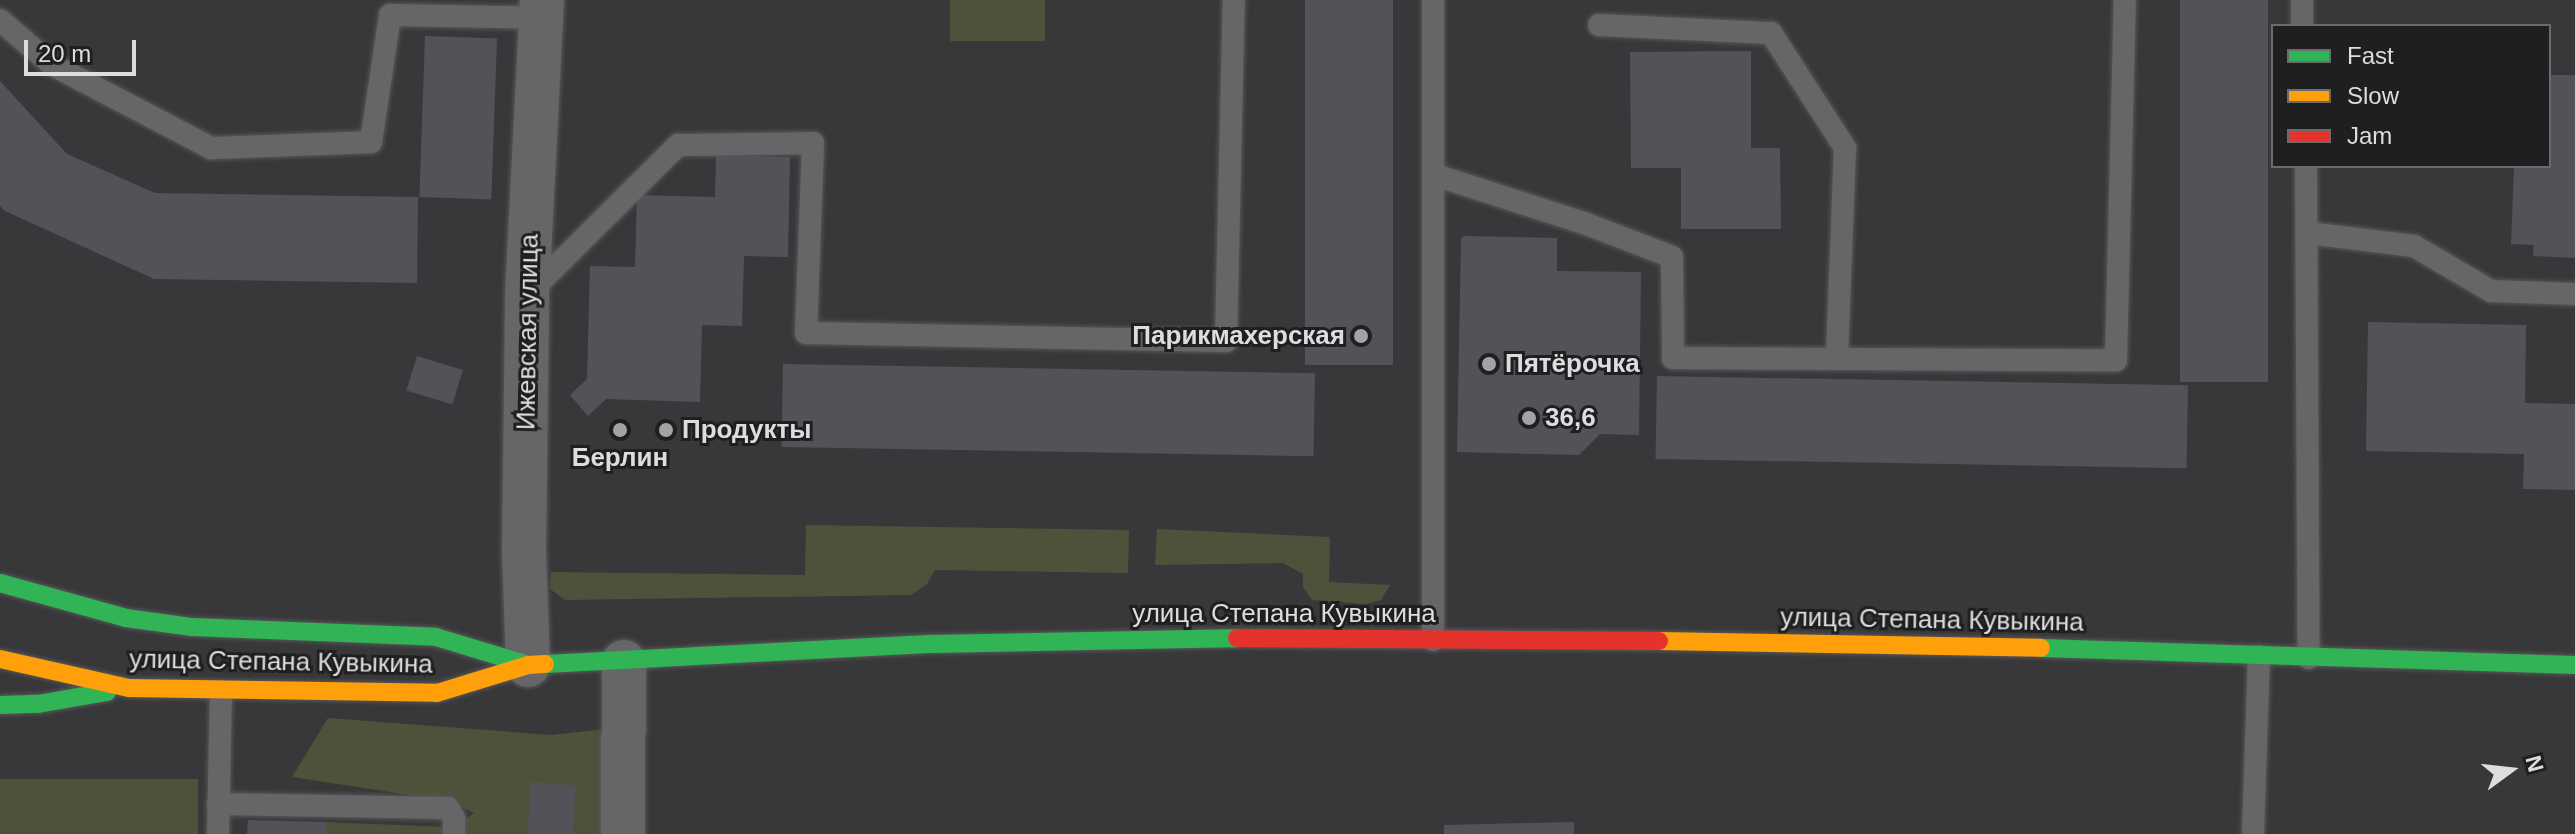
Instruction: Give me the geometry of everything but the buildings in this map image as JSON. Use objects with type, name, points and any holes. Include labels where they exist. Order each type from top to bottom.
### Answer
[{"type":"main road","points":[[0,583],[126,618],[192,627],[436,637],[528,665]]},
{"type":"main road","name":"улица Степана Кувыкина","points":[[0,659],[129,688],[221,692],[437,693],[528,665],[933,644],[1181,638],[1882,643],[2575,665]]},
{"type":"main road","points":[[0,705],[38,704],[129,688]]},
{"type":"street","name":"Ижевская улица","points":[[528,665],[524,552],[527,295],[541,9]]},
{"type":"street","points":[[623,834],[624,662]]},
{"type":"lane","points":[[527,295],[678,145],[813,143],[806,333],[1226,341],[1234,0]]},
{"type":"lane","points":[[1433,0],[1433,640]]},
{"type":"lane","points":[[1435,175],[1584,223],[1672,257],[1673,358],[2116,360],[2125,0]]},
{"type":"lane","points":[[2302,0],[2302,24]]},
{"type":"lane","points":[[0,20],[51,64],[211,148],[371,142],[390,15],[541,9]]},
{"type":"lane","points":[[1599,25],[1771,33],[1845,148],[1837,359]]},
{"type":"lane","points":[[2306,168],[2309,658]]},
{"type":"lane","points":[[2308,233],[2414,246],[2491,291],[2575,294]]},
{"type":"lane","points":[[2253,834],[2259,656]]},
{"type":"lane","points":[[218,834],[221,692]]},
{"type":"lane","points":[[218,804],[448,808],[454,818],[454,834]]},
{"type":"green space","points":[[950,0],[1045,0],[1045,41],[950,41]]},
{"type":"green space","points":[[806,525],[1129,530],[1128,573],[935,570],[927,584],[911,595],[565,600],[550,589],[551,572],[805,575]]},
{"type":"green space","points":[[1157,529],[1330,537],[1329,582],[1390,585],[1381,600],[1366,604],[1312,600],[1303,587],[1303,574],[1283,563],[1155,565]]},
{"type":"green space","points":[[328,718],[551,735],[605,729],[609,834],[464,834],[465,819],[474,813],[449,801],[292,777]]},
{"type":"green space","points":[[0,779],[198,779],[198,834],[0,834]]},
{"type":"green space","points":[[326,822],[448,827],[447,834],[326,834]]},
{"type":"traffic: fast","points":[[0,583],[126,618],[192,627],[436,637],[528,665]]},
{"type":"traffic: fast","points":[[545,664],[933,644],[1237,638]]},
{"type":"traffic: fast","points":[[2041,648],[2575,665]]},
{"type":"traffic: fast","points":[[0,705],[38,704],[107,692]]},
{"type":"traffic: slow","points":[[1659,641],[2041,648]]},
{"type":"traffic: slow","points":[[0,659],[129,688],[437,693],[528,665],[545,664]]},
{"type":"traffic: jam","points":[[1237,638],[1659,641]]},
{"type":"place","name":"Парикмахерская","points":[[1361,336]]},
{"type":"place","name":"Пятёрочка","points":[[1489,364]]},
{"type":"place","name":"36,6","points":[[1529,418]]},
{"type":"place","name":"Берлин","points":[[620,430]]},
{"type":"place","name":"Продукты","points":[[666,430]]}]
